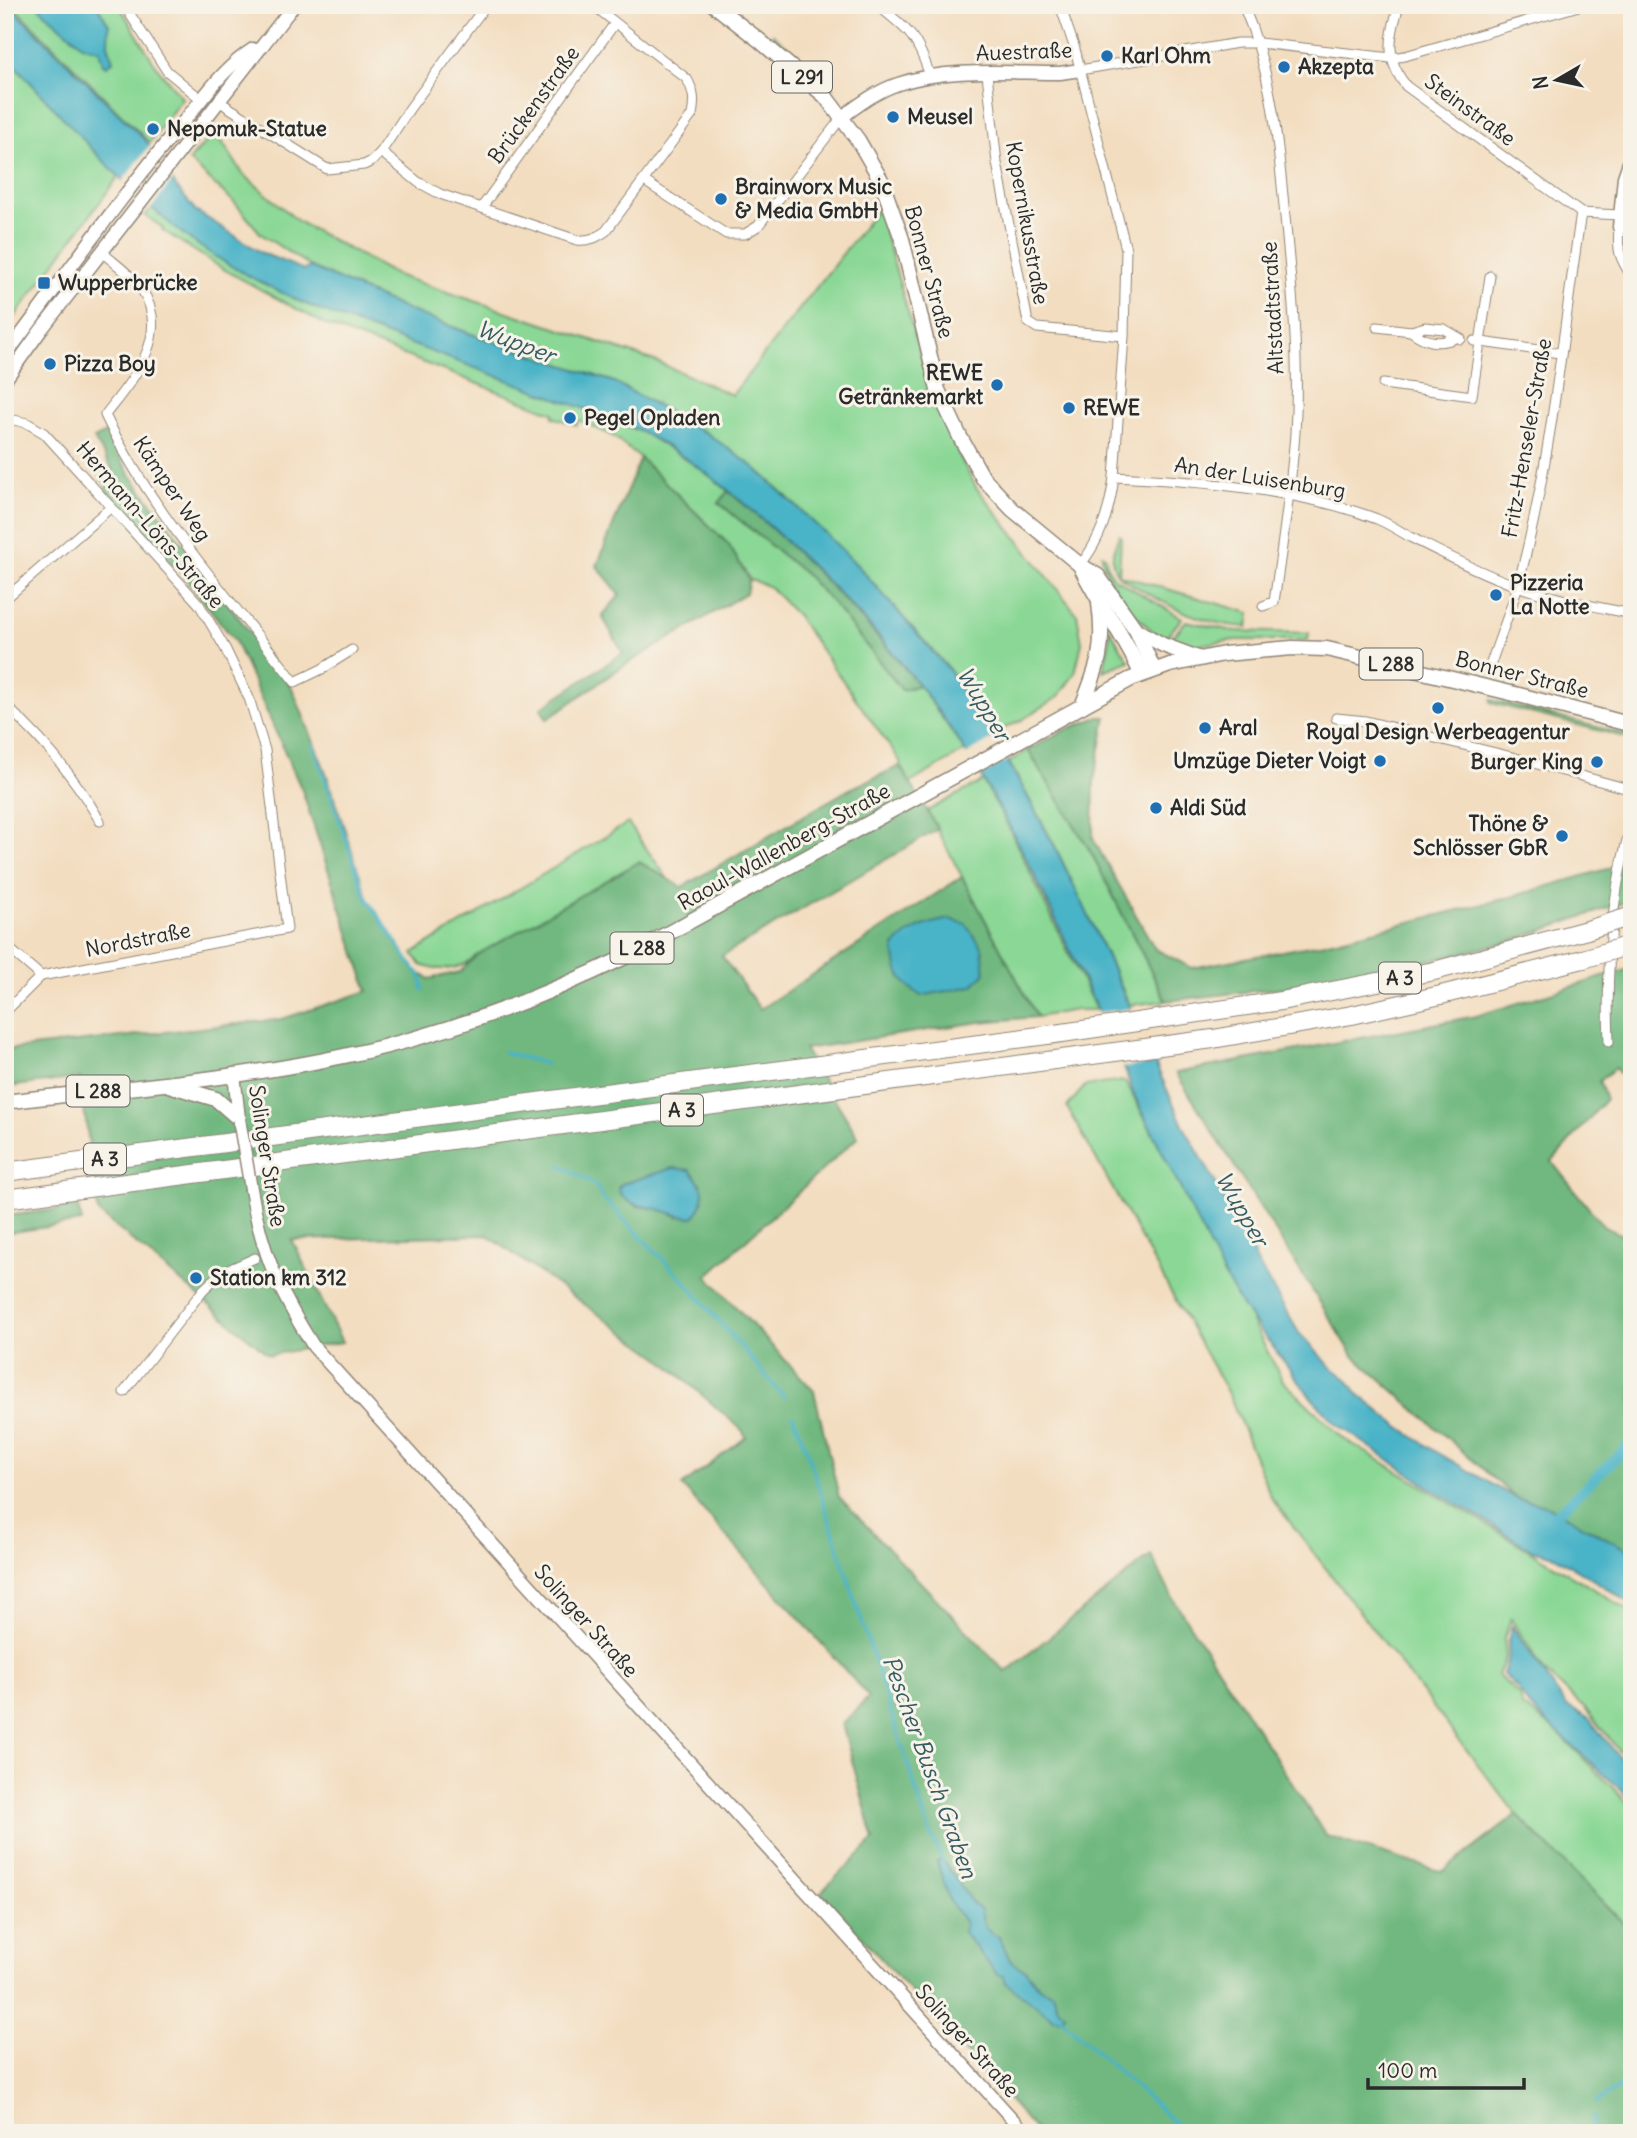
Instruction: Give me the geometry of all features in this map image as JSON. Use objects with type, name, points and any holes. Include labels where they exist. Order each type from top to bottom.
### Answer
[{"type":"highway","name":"A 3","points":[[5,1172],[1062,1034],[1209,1012],[1434,971],[1632,916]]},
{"type":"highway","name":"A 3","points":[[5,1199],[1213,1039],[1352,1015],[1441,995],[1631,945]]},
{"type":"main road","points":[[5,380],[294,5]]},
{"type":"main road","name":"Bonner Straße","points":[[714,5],[823,95],[858,139],[881,180],[902,240],[938,390],[960,438],[983,478],[1012,509],[1080,565],[1098,576],[1136,630],[1148,672]]},
{"type":"main road","points":[[5,356],[89,241],[167,142],[228,69],[263,44]]},
{"type":"main road","name":"Auestraße","points":[[842,117],[864,100],[887,89],[930,76],[1060,73],[1080,70]]},
{"type":"main road","points":[[1624,224],[1624,177],[1632,154]]},
{"type":"main road","points":[[89,241],[102,253]]},
{"type":"main road","name":"Bonner Straße","points":[[1080,565],[1088,584],[1148,672]]},
{"type":"main road","points":[[1082,706],[1100,655],[1102,632],[1098,598]]},
{"type":"main road","points":[[1136,630],[1163,645],[1201,659]]},
{"type":"main road","name":"Bonner Straße","points":[[1082,706],[1148,672],[1201,659],[1261,650],[1327,649],[1632,725]]},
{"type":"main road","name":"Raoul-Wallenberg-Straße","points":[[5,1102],[234,1074],[344,1056],[446,1028],[579,979],[666,936],[1082,706]]},
{"type":"main road","name":"Solinger Straße","points":[[234,1074],[255,1217],[263,1247],[281,1293],[314,1347],[1025,2133]]},
{"type":"main road","points":[[161,1083],[216,1099],[239,1119]]},
{"type":"street","points":[[124,5],[167,71],[202,100]]},
{"type":"street","points":[[220,102],[327,169],[372,162],[382,152],[410,108],[486,5]]},
{"type":"street","points":[[382,152],[418,182],[440,194],[577,240],[586,241],[598,237],[606,231],[692,115],[695,102],[687,79],[593,5]]},
{"type":"street","points":[[877,5],[907,28],[915,38],[930,76]]},
{"type":"street","points":[[1060,5],[1107,166],[1126,249],[1124,336],[1114,477],[1108,514],[1093,546],[1080,565]]},
{"type":"street","name":"Altstadtstraße","points":[[1243,5],[1259,43],[1276,123],[1294,330],[1295,419],[1289,496],[1274,602],[1263,606]]},
{"type":"street","points":[[1391,58],[1392,31],[1399,5]]},
{"type":"street","points":[[1259,43],[1391,58],[1582,5]]},
{"type":"street","name":"Brückenstraße","points":[[482,207],[615,23]]},
{"type":"street","name":"Auestraße","points":[[1080,70],[1238,43],[1259,43]]},
{"type":"street","name":"Steinstraße","points":[[1391,58],[1396,74],[1406,86],[1581,213]]},
{"type":"street","name":"Kopernikusstraße","points":[[987,74],[997,163],[1026,316],[1030,324],[1037,328],[1124,336]]},
{"type":"street","points":[[644,181],[726,234],[745,234],[758,226],[842,117]]},
{"type":"street","points":[[1581,213],[1624,224],[1618,254],[1632,277]]},
{"type":"street","name":"Fritz-Henseler-Straße","points":[[1490,666],[1517,586],[1542,470],[1581,213]]},
{"type":"street","name":"Kämper Weg","points":[[102,253],[142,290],[150,308],[152,324],[149,350],[143,364],[105,415],[137,473],[186,544],[295,682],[352,650]]},
{"type":"street","points":[[1382,384],[1472,396],[1477,341],[1490,276]]},
{"type":"street","points":[[1377,327],[1411,331],[1424,340],[1433,342],[1458,339]]},
{"type":"street","points":[[1477,341],[1560,353]]},
{"type":"street","name":"Hermann-Löns-Straße","points":[[5,418],[27,423],[44,433],[205,612],[225,648],[249,698],[265,750],[287,929]]},
{"type":"street","name":"An der Luisenburg","points":[[1114,477],[1187,481],[1289,496],[1335,507],[1380,520],[1433,548],[1517,586],[1632,614]]},
{"type":"street","points":[[5,599],[110,508]]},
{"type":"street","points":[[5,705],[67,769],[100,821]]},
{"type":"street","points":[[1336,718],[1366,721],[1544,765],[1632,790]]},
{"type":"street","points":[[1609,1042],[1607,997],[1616,894],[1621,858],[1632,822]]},
{"type":"street","name":"Nordstraße","points":[[41,976],[287,929]]},
{"type":"street","points":[[5,945],[41,976],[5,1012]]},
{"type":"street","points":[[124,1392],[203,1290],[221,1273],[255,1258]]},
{"type":"green space","points":[[12,5],[119,5],[156,66],[182,98],[150,143]]},
{"type":"green space","points":[[773,34],[833,87],[829,91],[771,40]]},
{"type":"green space","points":[[5,55],[119,176],[5,330]]},
{"type":"green space","points":[[215,131],[243,174],[299,222],[396,275],[655,361],[732,395],[878,209],[930,388],[947,432],[976,487],[1077,614],[1082,643],[1075,673],[1058,697],[1022,720],[993,734],[950,670],[859,567],[754,467],[705,432],[614,382],[405,309],[311,267],[261,234],[236,204],[189,161]]},
{"type":"green space","points":[[152,207],[300,302],[594,412],[643,433],[702,469],[728,491],[720,503],[804,573],[830,600],[902,690],[919,685],[965,751],[910,783],[900,761],[796,615],[770,587],[749,579],[728,544],[640,458],[613,436],[579,420],[577,425],[553,417],[554,413],[326,325],[223,269],[162,230],[163,228],[145,215]]},
{"type":"green space","points":[[106,433],[131,476],[292,688],[325,770],[368,900],[415,970],[429,979],[460,972],[477,955],[639,862],[682,887],[848,790],[900,766],[938,829],[722,956],[760,1009],[962,877],[1037,1017],[980,1022],[804,1049],[858,1137],[707,1276],[814,1391],[839,1497],[1006,1672],[1151,1555],[1173,1599],[1326,1836],[1442,1872],[1517,1815],[1632,1932],[1632,2133],[1038,2133],[821,1892],[874,1840],[842,1724],[869,1697],[682,1486],[746,1437],[742,1430],[660,1358],[487,1235],[292,1240],[342,1342],[269,1355],[98,1212],[80,1078],[5,1087],[5,1050],[282,1019],[368,991],[302,790],[235,641],[182,574],[106,492],[106,485],[101,477],[113,470],[94,439]],"holes":[[[673,1168],[679,1217],[661,1209],[637,1206],[620,1195],[622,1184]]]},
{"type":"green space","points":[[640,458],[728,544],[749,579],[746,593],[622,667],[547,719],[541,708],[623,653],[602,616],[620,595],[597,566]]},
{"type":"green space","points":[[728,491],[780,536],[828,584],[919,685],[902,690],[830,600],[804,573],[719,503]]},
{"type":"green space","points":[[1119,535],[1119,575],[1250,613],[1248,627],[1213,622],[1181,611],[1120,577],[1116,572],[1113,562]]},
{"type":"green space","points":[[1102,554],[1106,557],[1107,567],[1114,578],[1182,618],[1164,640],[1145,624],[1116,590],[1104,565]]},
{"type":"green space","points":[[1186,621],[1233,631],[1309,633],[1308,640],[1235,640],[1190,646],[1169,641]]},
{"type":"green space","points":[[1109,628],[1129,661],[1103,671],[1109,643]]},
{"type":"green space","points":[[1491,700],[1632,736],[1632,739],[1491,703]]},
{"type":"green space","points":[[1106,717],[1094,781],[1093,839],[1155,949],[1192,968],[1320,944],[1504,899],[1628,863],[1632,852],[1632,900],[1508,942],[1340,981],[1166,1001],[1092,854],[1028,750],[1067,729]]},
{"type":"green space","points":[[1028,750],[1092,854],[1166,1001],[1130,1005],[1055,846],[1009,762]]},
{"type":"green space","points":[[983,781],[1005,820],[1096,1010],[1076,1010],[1037,1017],[927,811]]},
{"type":"green space","points":[[628,823],[668,879],[639,862],[458,967],[443,969],[421,965],[413,953]]},
{"type":"green space","points":[[1632,968],[1632,1087],[1615,1068],[1599,1081],[1606,1099],[1552,1162],[1604,1227],[1632,1239],[1632,1552],[1543,1505],[1517,1499],[1353,1355],[1176,1073],[1476,1016]]},
{"type":"green space","points":[[1125,1081],[1283,1381],[1344,1439],[1632,1612],[1632,1766],[1586,1710],[1545,1672],[1511,1619],[1504,1638],[1506,1656],[1498,1675],[1519,1695],[1522,1706],[1554,1729],[1632,1807],[1632,1932],[1517,1815],[1272,1499],[1231,1399],[1067,1107],[1085,1086]]},
{"type":"green space","points":[[78,1207],[82,1222],[5,1233],[5,1216]]},
{"type":"water","points":[[5,5],[9,5],[147,142],[177,188],[196,211],[262,253],[304,270],[311,267],[405,309],[474,335],[614,382],[705,432],[754,467],[826,534],[859,567],[950,671],[993,734],[1084,906],[1183,1125],[1299,1333],[1331,1367],[1347,1379],[1358,1394],[1399,1427],[1435,1451],[1517,1499],[1543,1504],[1632,1552],[1632,1604],[1555,1556],[1533,1550],[1429,1487],[1335,1423],[1311,1397],[1243,1308],[1222,1272],[1133,1093],[1126,1072],[1049,905],[985,783],[943,718],[904,667],[818,572],[723,486],[643,433],[322,311],[283,294],[208,252],[174,227],[129,187],[5,55]]},
{"type":"water","points":[[36,5],[97,5],[109,25],[108,44],[113,61],[107,66],[103,64],[99,50],[82,45]]},
{"type":"water","points":[[949,919],[966,924],[982,947],[985,973],[972,986],[921,996],[908,986],[900,975],[894,946],[919,928]]},
{"type":"water","points":[[673,1168],[690,1170],[702,1187],[702,1204],[694,1217],[636,1205],[626,1199],[618,1188],[622,1184]]},
{"type":"water","points":[[1512,1626],[1566,1706],[1588,1718],[1632,1773],[1632,1800],[1530,1707],[1503,1674],[1509,1656],[1508,1641]]},
{"type":"water","points":[[942,1859],[972,1903],[981,1910],[986,1927],[999,1937],[1011,1962],[1025,1970],[1040,1988],[1053,1993],[1058,2008],[1065,2013],[1062,2020],[1054,2019],[1006,1983],[1004,1976],[997,1974],[963,1932],[965,1923],[949,1900],[937,1862]]},
{"type":"pier","points":[[152,143],[175,177],[150,210],[121,183]]},
{"type":"pier","points":[[998,736],[1011,758],[977,777],[964,756]]},
{"type":"pier","points":[[1135,1008],[1159,1063],[1120,1068],[1094,1013]]},
{"type":"waterway","name":"Pescher Busch Graben","points":[[313,744],[366,897],[414,969],[421,975],[423,990]]},
{"type":"waterway","name":"Pescher Busch Graben","points":[[504,1052],[546,1064]]},
{"type":"waterway","name":"Pescher Busch Graben","points":[[560,1165],[596,1185],[602,1197],[689,1286],[784,1397]]},
{"type":"waterway","name":"Pescher Busch Graben","points":[[793,1416],[806,1448],[928,1827],[943,1862]]},
{"type":"waterway","points":[[1549,1521],[1632,1443]]},
{"type":"waterway","name":"Pescher Busch Graben","points":[[1060,2018],[1186,2133]]},
{"type":"waterway","name":"Pescher Busch Graben","points":[[1596,2102],[1632,2080]]},
{"type":"waterway","name":"Pescher Busch Graben","points":[[1593,2116],[1594,2133]]},
{"type":"place","name":"Karl Ohm","points":[[1107,56]]},
{"type":"place","name":"Akzepta","points":[[1284,67]]},
{"type":"place","name":"Meusel","points":[[893,117]]},
{"type":"place","name":"Nepomuk-Statue","points":[[153,129]]},
{"type":"place","name":"Brainworx Music & Media GmbH","points":[[721,199]]},
{"type":"place","name":"Wupperbrücke","points":[[44,283]]},
{"type":"place","name":"Pizza Boy","points":[[50,364]]},
{"type":"place","name":"REWE Getränkemarkt","points":[[997,385]]},
{"type":"place","name":"REWE","points":[[1069,408]]},
{"type":"place","name":"Pegel Opladen","points":[[570,418]]},
{"type":"place","name":"Pizzeria La Notte","points":[[1496,595]]},
{"type":"place","name":"Royal Design Werbeagentur","points":[[1438,708]]},
{"type":"place","name":"Aral","points":[[1205,728]]},
{"type":"place","name":"Umzüge Dieter Voigt","points":[[1380,761]]},
{"type":"place","name":"Burger King","points":[[1597,762]]},
{"type":"place","name":"Aldi Süd","points":[[1156,808]]},
{"type":"place","name":"Thöne & Schlösser GbR","points":[[1562,836]]},
{"type":"place","name":"Station km 312","points":[[196,1278]]},
{"type":"water label","name":"Wupper","points":[[516,342]]},
{"type":"water label","name":"Wupper","points":[[984,704]]},
{"type":"water label","name":"Wupper","points":[[1242,1209]]}]
